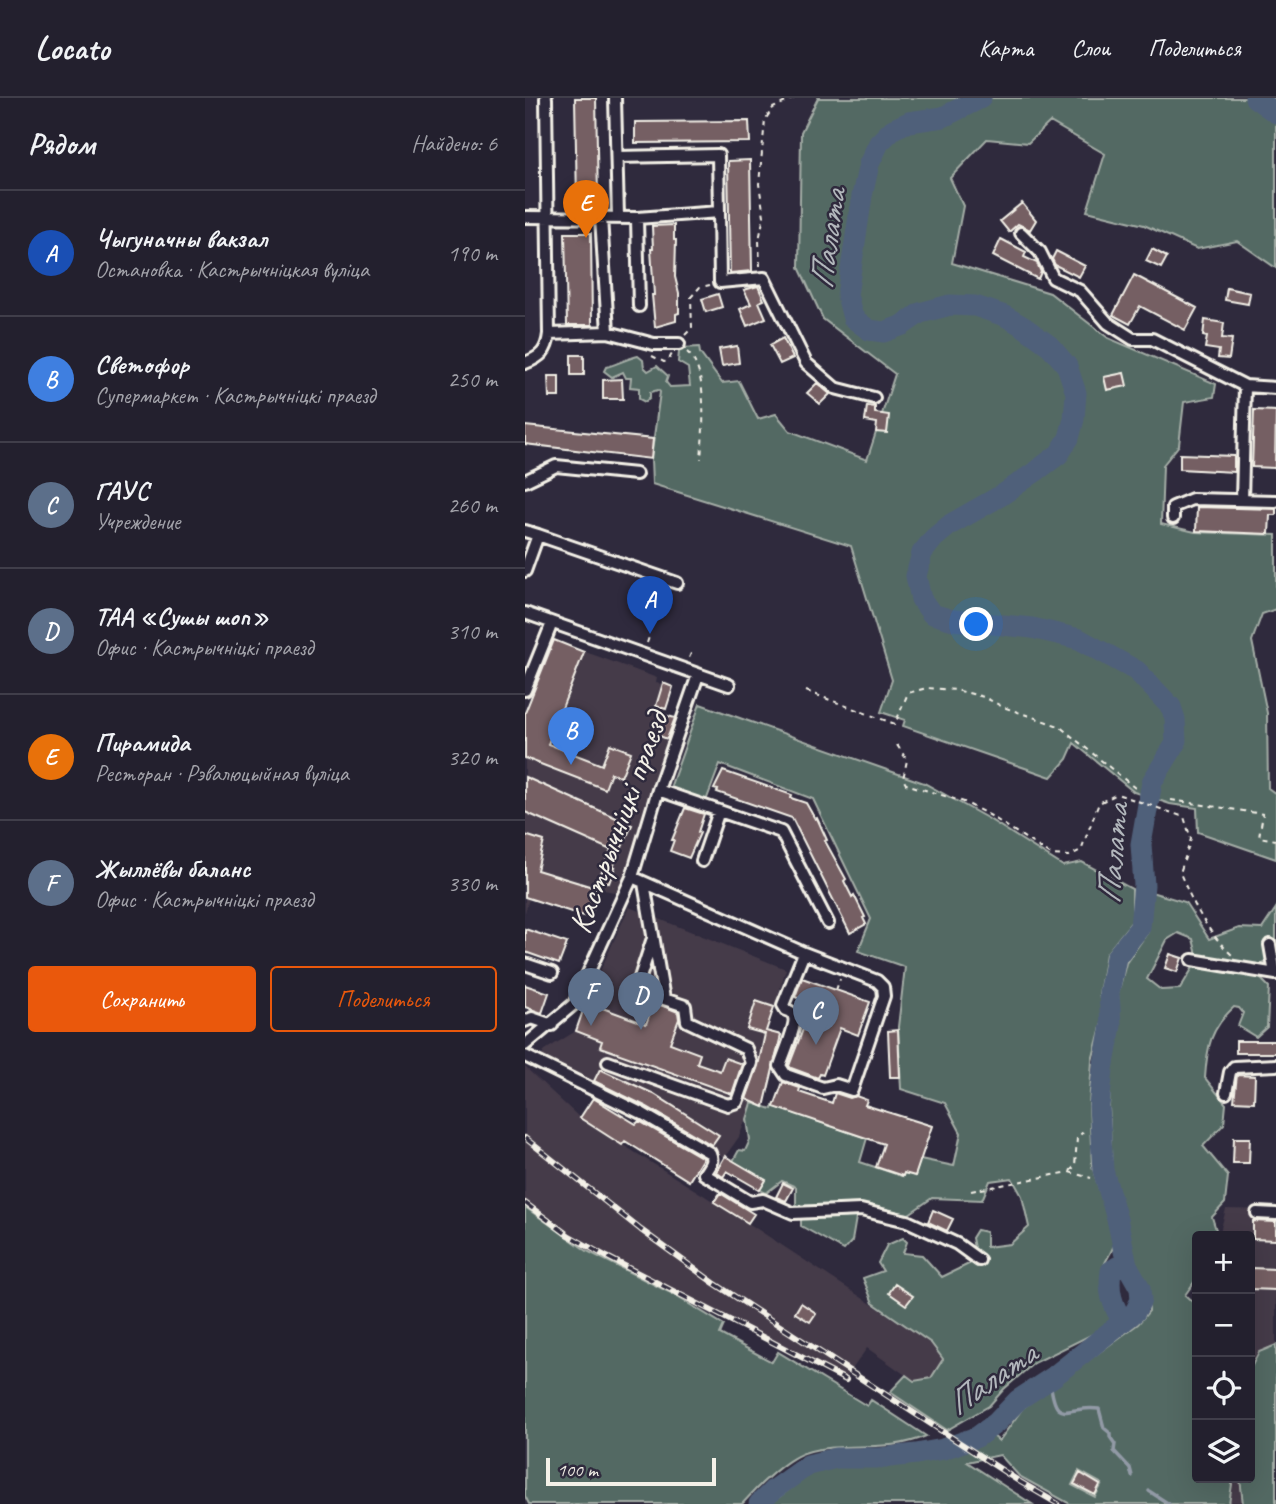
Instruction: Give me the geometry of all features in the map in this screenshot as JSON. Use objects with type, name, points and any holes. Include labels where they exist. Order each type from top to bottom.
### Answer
[{"type":"street","points":[[525,363],[538,358],[547,348],[549,334],[546,98]]},
{"type":"street","points":[[615,98],[618,217]]},
{"type":"street","points":[[617,156],[718,155],[720,282],[764,278],[806,363],[835,388],[874,398]]},
{"type":"street","points":[[525,217],[637,218],[719,212]]},
{"type":"street","points":[[601,217],[608,332]]},
{"type":"street","points":[[637,218],[639,306]]},
{"type":"street","points":[[1021,233],[1040,252],[1053,278],[1080,291],[1108,323],[1133,339],[1152,339],[1245,386],[1276,388]]},
{"type":"street","points":[[549,334],[608,332],[654,344],[678,344]]},
{"type":"street","points":[[1242,500],[1245,386]]},
{"type":"street","points":[[525,481],[556,466],[636,474]]},
{"type":"street","points":[[1173,518],[1173,507],[1192,499],[1276,501]]},
{"type":"street","points":[[525,531],[677,583]]},
{"type":"street","points":[[525,571],[538,535]]},
{"type":"street","points":[[525,613],[729,685]]},
{"type":"street","points":[[525,690],[552,623]]},
{"type":"street","name":"Кастрычніцкі праезд","points":[[525,1045],[573,1004],[632,877],[698,675]]},
{"type":"street","points":[[659,790],[781,832],[828,923]]},
{"type":"street","points":[[702,862],[719,811]]},
{"type":"street","points":[[632,877],[804,953],[877,981],[883,987],[884,996],[852,1090],[836,1085],[823,1088],[786,1075],[780,1066],[795,1017],[783,1004],[804,953]]},
{"type":"street","points":[[608,1062],[728,1105],[737,1102],[751,1063],[746,1049],[687,1021],[685,1006],[664,999],[644,883]]},
{"type":"street","points":[[632,1002],[653,938]]},
{"type":"street","points":[[1192,960],[1275,974],[1270,945]]},
{"type":"street","points":[[525,964],[552,973]]},
{"type":"street","points":[[525,1021],[532,1018],[552,1024]]},
{"type":"street","points":[[525,1056],[643,1114],[710,1153],[711,1164],[704,1174],[750,1202],[763,1200],[793,1213],[861,1210],[907,1221],[957,1244],[978,1260]]},
{"type":"street","points":[[1226,1093],[1230,1072],[1234,1067],[1276,1065]]},
{"type":"street","points":[[1257,1213],[1276,1214]]},
{"type":"path","points":[[760,278],[759,240],[764,216],[759,184],[765,120],[773,108],[794,98]]},
{"type":"path","points":[[701,459],[704,407],[695,359],[678,344],[692,328],[691,297],[700,287],[720,282]]},
{"type":"path","points":[[806,691],[895,724],[908,693],[927,688],[956,690],[984,697],[1003,707],[1059,726],[1135,788]]},
{"type":"path","points":[[897,745],[907,760],[903,779],[906,784],[964,802],[1051,855],[1069,856],[1081,850],[1099,803],[1117,794],[1184,817],[1191,839],[1180,873],[1214,938],[1248,970]]},
{"type":"path","points":[[1107,765],[1111,760]]},
{"type":"path","points":[[1171,800],[1263,814],[1259,836],[1276,840]]},
{"type":"path","points":[[1069,1172],[1075,1167],[1077,1138],[1083,1132]]},
{"type":"path","points":[[971,1191],[1069,1172],[1091,1178]]},
{"type":"shaded area","points":[[553,640],[657,678],[656,683],[673,687],[664,714],[675,718],[619,893],[537,871],[525,913],[525,713]]},
{"type":"shaded area","points":[[629,907],[786,969],[747,1100],[752,1103],[739,1137],[724,1158],[646,1108],[540,1059],[545,1050],[576,1031],[586,1002]]},
{"type":"shaded area","points":[[525,1067],[580,1118],[748,1223],[931,1343],[943,1359],[931,1378],[914,1381],[867,1348],[846,1378],[587,1251],[525,1207]]},
{"type":"shaded area","points":[[1226,1209],[1276,1210],[1276,1504],[1229,1502],[1232,1483],[1255,1483],[1255,1231],[1220,1231]]},
{"type":"green space","points":[[818,98],[1276,98],[1276,268],[1237,241],[1197,249],[1144,225],[1087,211],[1105,154],[1050,122],[1028,143],[987,139],[950,178],[963,206],[952,263],[1050,293],[1108,338],[1216,384],[1214,397],[1184,402],[1179,445],[1163,465],[1161,524],[1195,532],[1276,535],[1276,609],[1262,614],[1252,641],[1267,713],[1268,788],[1276,794],[1276,859],[1198,832],[1197,808],[1170,804],[1134,792],[1074,743],[1067,759],[1051,777],[903,726],[905,720],[881,712],[892,680],[851,546],[652,484],[651,459],[660,392],[650,392],[650,397],[645,402],[639,399],[639,388],[630,387],[631,378],[626,378],[623,372],[612,377],[604,371],[606,367],[638,356],[648,371],[657,366],[668,376],[666,382],[670,387],[690,386],[688,368],[678,362],[679,352],[683,348],[699,347],[700,353],[722,383],[739,381],[758,419],[776,414],[790,431],[867,460],[895,374],[823,319],[799,267],[801,132]]},
{"type":"green space","points":[[700,704],[924,783],[989,819],[1063,866],[1082,862],[1132,889],[1132,921],[1106,954],[1099,994],[1104,1015],[1092,1061],[1089,1105],[1092,1166],[1115,1241],[1102,1277],[1107,1305],[1114,1318],[1097,1332],[1034,1363],[989,1406],[947,1430],[890,1392],[906,1375],[914,1381],[931,1378],[943,1359],[931,1343],[873,1303],[863,1278],[883,1271],[878,1263],[887,1245],[903,1238],[907,1242],[903,1253],[922,1255],[942,1277],[973,1262],[975,1253],[972,1238],[977,1230],[986,1232],[986,1247],[1010,1244],[1029,1227],[1022,1196],[1012,1178],[990,1181],[982,1200],[932,1198],[909,1214],[858,1206],[852,1241],[844,1250],[801,1226],[805,1211],[796,1205],[796,1187],[782,1181],[766,1193],[760,1190],[765,1181],[733,1161],[739,1150],[745,1151],[750,1140],[747,1119],[752,1103],[772,1109],[773,1106],[867,1138],[860,1162],[902,1176],[904,1173],[915,1176],[920,1159],[954,1166],[961,1133],[945,1103],[901,1089],[898,1027],[905,967],[858,951],[871,919],[813,799],[720,764],[706,801],[670,788]]},
{"type":"green space","points":[[1151,892],[1185,902],[1209,939],[1239,928],[1262,929],[1276,908],[1276,963],[1266,962],[1252,970],[1269,987],[1267,1027],[1256,1037],[1238,1026],[1243,1013],[1234,1007],[1211,1039],[1205,1078],[1226,1104],[1224,1124],[1203,1146],[1228,1176],[1225,1203],[1212,1217],[1216,1231],[1192,1231],[1192,1285],[1185,1295],[1192,1301],[1192,1483],[1232,1483],[1229,1504],[1070,1504],[1019,1476],[1000,1455],[967,1462],[1032,1504],[770,1504],[815,1470],[834,1465],[882,1464],[946,1455],[993,1436],[999,1441],[1023,1408],[1138,1324],[1149,1311],[1148,1286],[1130,1266],[1130,1238],[1112,1169],[1109,1106],[1111,1070],[1120,1026],[1118,994],[1126,963],[1148,932]],"holes":[[[1178,933],[1193,939],[1198,959],[1180,989],[1161,990],[1147,979],[1167,940]],[[1079,1471],[1102,1484],[1095,1497],[1072,1485]]]},
{"type":"green space","points":[[525,1207],[587,1251],[669,1292],[724,1325],[720,1334],[772,1362],[778,1352],[867,1406],[871,1400],[926,1436],[896,1444],[835,1447],[804,1453],[779,1468],[742,1504],[529,1504],[525,1496]]},
{"type":"green space","points":[[1276,1345],[1276,1504],[1243,1504],[1241,1483],[1255,1483],[1255,1360],[1259,1352]]},
{"type":"building","points":[[575,98],[596,98],[598,198],[591,200],[577,201]]},
{"type":"building","points":[[749,121],[750,142],[635,143],[635,122]]},
{"type":"building","points":[[750,160],[752,271],[730,273],[728,161]]},
{"type":"building","points":[[1022,203],[1036,220],[1030,230],[1018,224],[1009,232],[1000,221]]},
{"type":"building","points":[[674,225],[679,313],[676,314],[676,321],[655,327],[652,226]]},
{"type":"building","points":[[565,233],[591,233],[592,325],[567,325]]},
{"type":"building","points":[[1001,239],[1026,252],[1024,257],[1037,263],[1041,272],[1038,279],[993,256]]},
{"type":"building","points":[[1152,249],[1167,257],[1161,268],[1146,261]]},
{"type":"building","points":[[1056,251],[1085,266],[1079,277],[1055,265],[1052,259]]},
{"type":"building","points":[[1134,275],[1197,308],[1185,330],[1140,306],[1130,324],[1113,315]]},
{"type":"building","points":[[758,286],[764,300],[759,302],[766,318],[747,326],[740,309],[751,304],[744,290]]},
{"type":"building","points":[[1227,288],[1250,293],[1248,304],[1225,300]]},
{"type":"building","points":[[718,294],[722,307],[706,312],[702,299]]},
{"type":"building","points":[[1205,320],[1224,323],[1222,338],[1232,339],[1229,359],[1218,358],[1219,350],[1205,348]]},
{"type":"building","points":[[783,338],[793,358],[780,364],[770,345]]},
{"type":"building","points":[[737,346],[739,363],[722,366],[719,349]]},
{"type":"building","points":[[571,355],[584,355],[584,375],[571,375]]},
{"type":"building","points":[[1124,373],[1127,386],[1107,390],[1104,377]]},
{"type":"building","points":[[548,376],[559,376],[559,397],[549,397]]},
{"type":"building","points":[[622,379],[623,399],[603,399],[603,380]]},
{"type":"building","points":[[817,383],[830,394],[820,404],[807,393]]},
{"type":"building","points":[[867,406],[875,407],[875,413],[889,415],[887,433],[876,432],[877,423],[865,421]]},
{"type":"building","points":[[1254,410],[1276,411],[1275,468],[1252,467]]},
{"type":"building","points":[[525,426],[653,439],[651,459],[525,444]]},
{"type":"building","points":[[1180,454],[1234,456],[1234,472],[1180,469]]},
{"type":"building","points":[[1197,507],[1276,509],[1276,515],[1270,515],[1269,534],[1196,531]]},
{"type":"building","points":[[554,640],[584,652],[548,744],[602,765],[610,744],[631,752],[621,777],[611,773],[605,789],[525,758],[525,713]]},
{"type":"building","points":[[663,683],[673,687],[666,709],[656,706]]},
{"type":"building","points":[[664,715],[675,718],[667,739],[657,735]]},
{"type":"building","points":[[723,771],[792,795],[791,798],[806,803],[815,819],[817,818],[827,840],[825,841],[846,879],[844,881],[852,897],[854,895],[865,917],[863,918],[866,924],[850,933],[792,818],[714,789]]},
{"type":"building","points":[[525,777],[632,825],[613,867],[609,883],[599,879],[611,850],[525,812]]},
{"type":"building","points":[[685,808],[704,814],[698,832],[700,833],[689,858],[670,851]]},
{"type":"building","points":[[525,835],[544,841],[537,870],[599,889],[590,918],[525,897]]},
{"type":"building","points":[[525,929],[567,943],[559,964],[525,952]]},
{"type":"building","points":[[1170,954],[1182,958],[1177,972],[1165,968]]},
{"type":"building","points":[[802,978],[870,1002],[858,1035],[840,1028],[823,1075],[820,1074],[818,1078],[789,1066],[805,1024],[802,1023],[802,1015],[807,1002],[795,997]]},
{"type":"building","points":[[525,985],[549,993],[542,1013],[525,1007]]},
{"type":"building","points":[[756,1001],[774,1007],[766,1031],[781,1035],[764,1107],[746,1099],[758,1066],[765,1034],[747,1029]]},
{"type":"building","points":[[586,1002],[646,1024],[654,1002],[678,1012],[679,1019],[670,1043],[700,1054],[697,1063],[720,1071],[725,1058],[742,1064],[732,1094],[600,1047],[602,1041],[576,1031]]},
{"type":"building","points":[[898,1030],[900,1077],[890,1077],[888,1031]]},
{"type":"building","points":[[1236,1041],[1276,1041],[1276,1053],[1236,1053]]},
{"type":"building","points":[[600,1069],[654,1094],[719,1135],[712,1145],[647,1107],[594,1081]]},
{"type":"building","points":[[1237,1075],[1255,1076],[1254,1102],[1234,1101]]},
{"type":"building","points":[[783,1082],[800,1088],[799,1092],[832,1103],[835,1093],[850,1098],[856,1096],[867,1100],[865,1105],[932,1126],[915,1176],[904,1173],[903,1176],[876,1167],[884,1144],[774,1107]]},
{"type":"building","points":[[593,1098],[636,1124],[639,1121],[703,1158],[689,1181],[625,1141],[622,1145],[580,1118]]},
{"type":"building","points":[[1234,1138],[1250,1138],[1249,1163],[1233,1163]]},
{"type":"building","points":[[725,1156],[766,1180],[760,1190],[727,1171],[723,1177],[716,1172]]},
{"type":"building","points":[[783,1183],[793,1188],[786,1201],[776,1197]]},
{"type":"building","points":[[720,1193],[754,1214],[748,1223],[714,1202]]},
{"type":"building","points":[[933,1210],[953,1219],[947,1231],[928,1222]]},
{"type":"building","points":[[1253,1221],[1276,1222],[1276,1240],[1255,1239]]},
{"type":"building","points":[[1255,1268],[1276,1269],[1276,1290],[1255,1289]]},
{"type":"building","points":[[895,1284],[913,1296],[906,1305],[889,1293]]},
{"type":"building","points":[[801,1303],[816,1313],[810,1322],[795,1313]]},
{"type":"building","points":[[1080,1473],[1100,1485],[1095,1495],[1074,1484]]},
{"type":"waterway","name":"Палата","points":[[759,1504],[773,1490],[808,1465],[836,1458],[881,1458],[916,1454],[943,1449],[977,1437],[996,1423],[1018,1400],[1053,1377],[1135,1312],[1141,1300],[1140,1288],[1127,1265],[1103,1170],[1099,1106],[1111,1025],[1109,993],[1116,957],[1140,927],[1144,885],[1141,844],[1152,782],[1176,743],[1175,719],[1171,707],[1137,671],[1079,639],[1032,628],[953,620],[932,614],[921,599],[916,576],[922,553],[934,538],[951,524],[1002,495],[1059,454],[1069,438],[1074,419],[1076,393],[1067,366],[1050,346],[1024,327],[1005,316],[975,306],[950,305],[920,313],[903,325],[884,332],[869,330],[853,318],[847,295],[862,196],[869,164],[879,143],[893,129],[909,122],[943,117],[981,98]]},
{"type":"waterway","name":"Палата","points":[[1255,98],[1276,113]]},
{"type":"waterway","points":[[1123,1322],[1112,1298],[1110,1278],[1111,1271],[1127,1265]]},
{"type":"waterway","points":[[1050,1380],[1052,1395],[1059,1410],[1099,1409],[1104,1428],[1110,1433],[1115,1444],[1114,1451],[1130,1468],[1132,1476]]},
{"type":"waterway","points":[[1149,1491],[1169,1504]]},
{"type":"railway","points":[[525,1138],[641,1230],[714,1283],[1058,1504]]},
{"type":"railway","points":[[525,1203],[568,1235],[607,1257],[846,1380]]},
{"type":"place","name":"Пирамида","points":[[586,238]]},
{"type":"place","name":"Чыгуначны вакзал","points":[[650,634]]},
{"type":"place","name":"Светофор","points":[[571,765]]},
{"type":"place","name":"Жыллёвы баланс","points":[[591,1026]]},
{"type":"place","name":"ТАА «Сушы шоп»","points":[[641,1030]]},
{"type":"place","name":"ГАУС","points":[[816,1045]]}]
